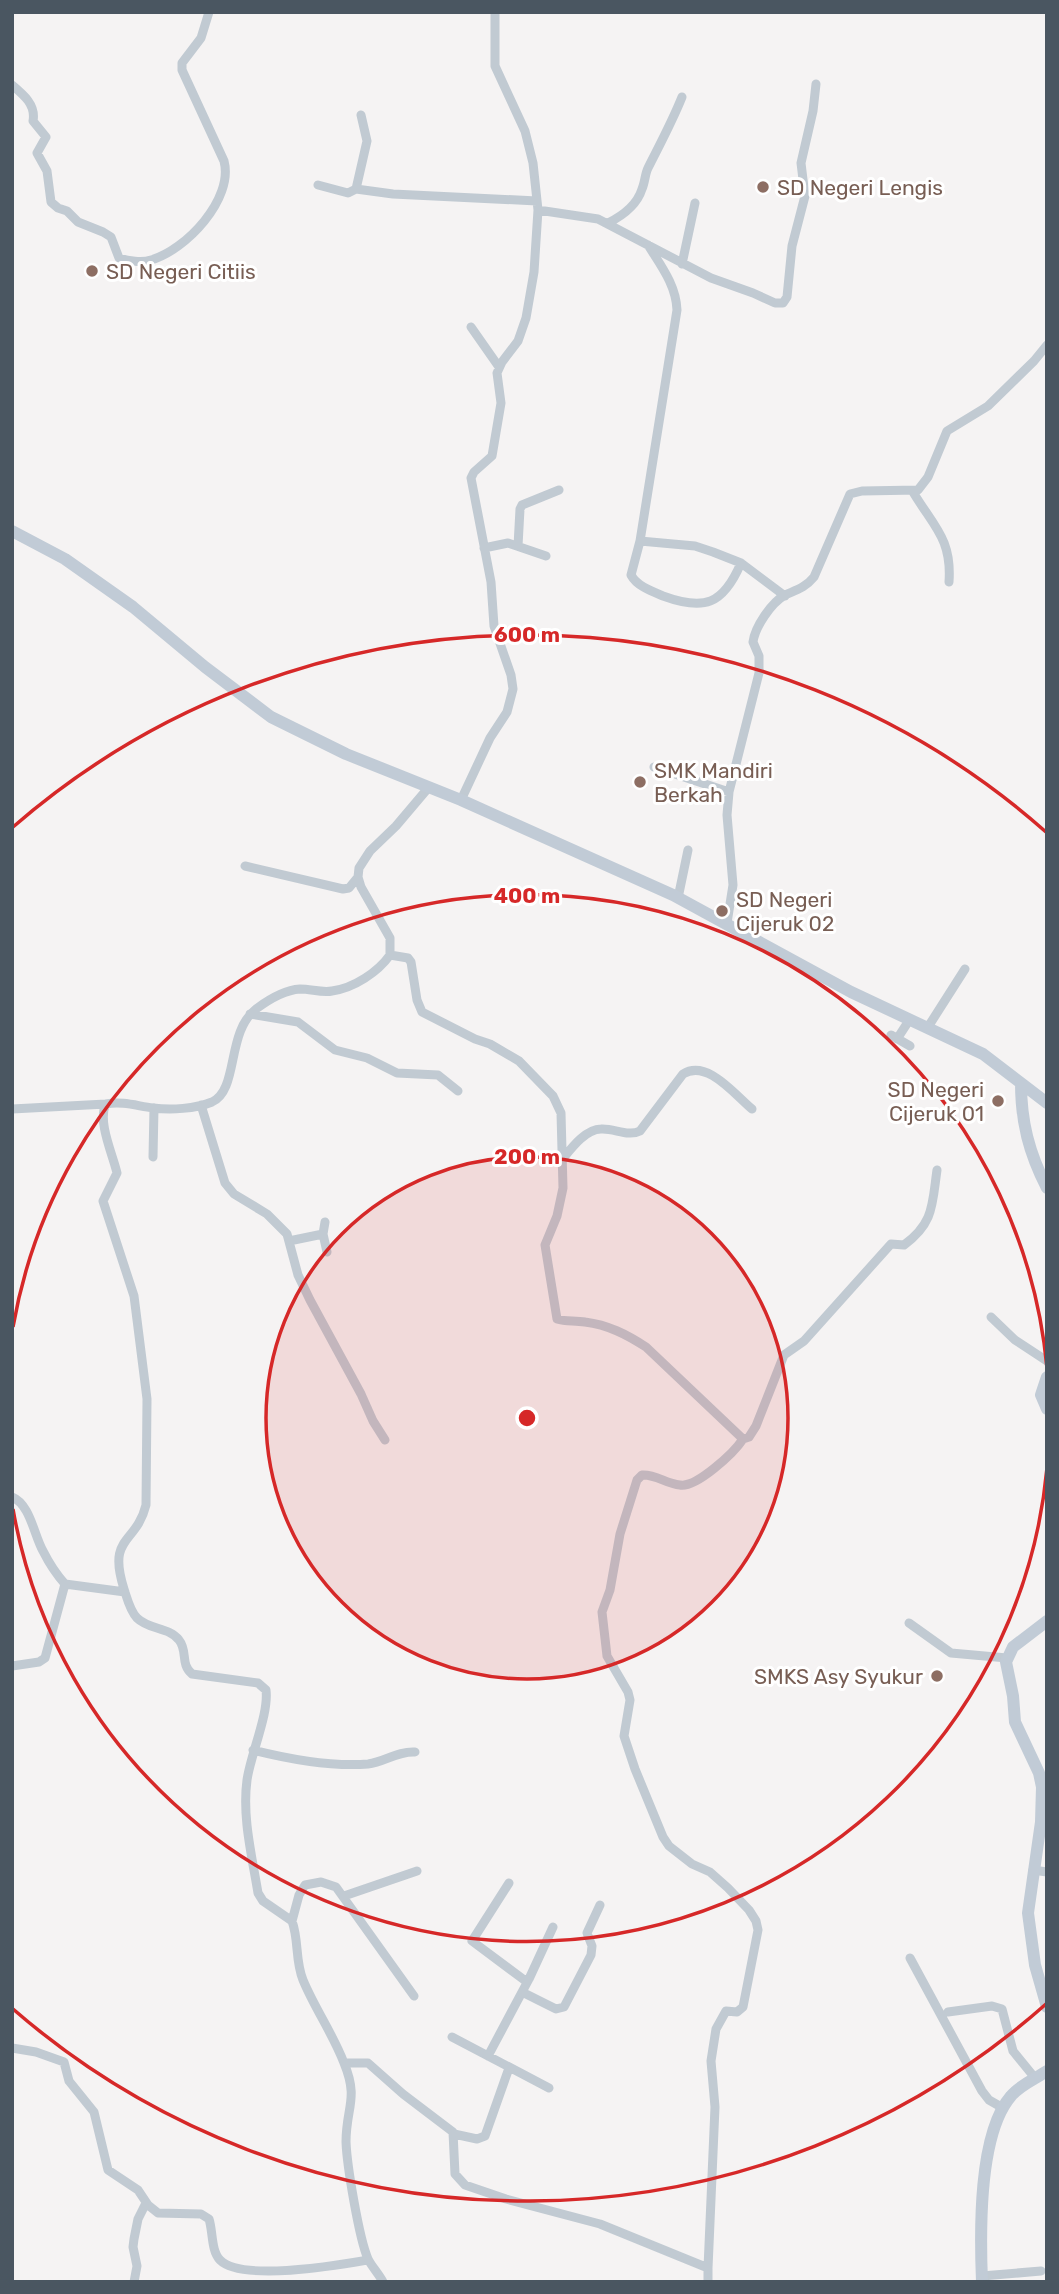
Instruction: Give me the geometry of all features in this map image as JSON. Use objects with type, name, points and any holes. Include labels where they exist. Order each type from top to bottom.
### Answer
[{"type":"main road","points":[[12,531],[65,559],[133,607],[262,712],[303,735],[461,800],[678,898],[841,986],[983,1054],[1047,1103]]},
{"type":"main road","points":[[1021,1083],[1025,1131],[1036,1167],[1047,1188]]},
{"type":"main road","points":[[1045,1381],[1041,1395],[1047,1409]]},
{"type":"main road","points":[[1047,1621],[1013,1647],[1007,1658],[1015,1722],[1039,1773],[1042,1787],[1040,1871],[1028,1913],[1033,1952],[1044,1986],[1047,2007]]},
{"type":"main road","points":[[982,2279],[984,2193],[991,2142],[1003,2108],[1016,2090],[1041,2074]]},
{"type":"street","points":[[12,85],[32,105],[35,111],[33,121],[46,137],[37,153],[47,170],[51,202],[67,211],[78,222],[111,237],[119,258],[149,262],[172,251],[216,207],[225,180],[227,170],[224,161],[182,70],[182,63],[201,38],[209,12]]},
{"type":"street","points":[[461,800],[489,738],[507,712],[513,696],[511,675],[494,626],[490,546],[471,485],[472,474],[492,456],[500,416],[501,396],[497,380],[499,367],[518,341],[526,318],[534,272],[538,206],[533,163],[525,131],[495,66],[495,12]]},
{"type":"street","points":[[318,185],[348,193],[356,189],[538,206],[598,219],[711,278],[775,303],[785,301],[791,278],[792,246],[805,196],[801,163],[816,84]]},
{"type":"street","points":[[608,223],[619,218],[637,200],[647,170],[661,147],[682,97]]},
{"type":"street","points":[[356,189],[367,141],[361,115]]},
{"type":"street","points":[[681,264],[695,203]]},
{"type":"street","points":[[647,244],[671,283],[676,295],[677,310],[640,541],[631,575],[649,591],[698,606],[706,603],[733,581],[741,563]]},
{"type":"street","points":[[471,327],[499,367]]},
{"type":"street","points":[[727,923],[733,886],[727,815],[729,792],[760,668],[753,638],[765,617],[785,596],[804,587],[814,577],[850,494],[875,490],[913,492],[924,485],[947,431],[988,406],[1047,345]]},
{"type":"street","points":[[517,546],[522,505],[559,490]]},
{"type":"street","points":[[913,492],[947,546],[950,559],[949,582]]},
{"type":"street","points":[[640,541],[695,546],[741,563],[785,596]]},
{"type":"street","points":[[490,546],[508,543],[546,556]]},
{"type":"street","points":[[654,767],[729,792]]},
{"type":"street","points":[[12,1109],[127,1103],[154,1108],[201,1105],[222,1096],[227,1087],[235,1048],[250,1014],[266,1002],[293,990],[332,991],[344,988],[380,968],[390,955],[390,938],[369,904],[358,877],[359,868],[364,857],[429,787]]},
{"type":"street","points":[[678,898],[688,850]]},
{"type":"street","points":[[245,866],[342,889],[349,888],[358,877]]},
{"type":"street","points":[[390,955],[408,958],[411,962],[417,1000],[422,1013],[490,1044],[519,1061],[553,1096],[561,1113],[563,1188],[545,1245],[557,1319],[616,1329],[646,1347],[743,1439]]},
{"type":"street","points":[[928,1027],[965,969]]},
{"type":"street","points":[[250,1014],[298,1022],[335,1050],[368,1058],[397,1073],[438,1075],[458,1091]]},
{"type":"street","points":[[909,1046],[894,1037],[910,1019]]},
{"type":"street","points":[[561,1161],[583,1138],[598,1129],[633,1134],[640,1131],[683,1074],[690,1070],[707,1071],[751,1109]]},
{"type":"street","points":[[106,1104],[102,1116],[117,1173],[103,1201],[134,1296],[148,1412],[146,1505],[138,1524],[122,1543],[118,1557],[120,1575],[134,1616],[151,1628],[165,1631],[181,1642],[184,1663],[192,1674],[258,1683],[266,1690],[267,1702],[247,1780],[246,1810],[258,1893],[263,1901],[292,1921]]},
{"type":"street","points":[[201,1105],[228,1189],[267,1214],[287,1234],[298,1275],[385,1440]]},
{"type":"street","points":[[153,1157],[154,1108]]},
{"type":"street","points":[[708,2282],[709,2205],[714,2153],[715,2107],[711,2072],[714,2041],[716,2029],[726,2011],[737,2012],[743,2007],[758,1930],[756,1921],[728,1888],[709,1872],[679,1854],[663,1837],[624,1736],[630,1700],[607,1656],[602,1612],[610,1590],[620,1534],[637,1480],[642,1475],[649,1475],[687,1485],[699,1479],[752,1434],[786,1352],[804,1341],[891,1244],[904,1245],[930,1216],[937,1170]]},
{"type":"street","points":[[324,1222],[323,1234],[327,1252]]},
{"type":"street","points":[[289,1241],[323,1234]]},
{"type":"street","points":[[991,1317],[1015,1340],[1047,1361]]},
{"type":"street","points":[[12,1497],[22,1504],[43,1551],[65,1584],[125,1592]]},
{"type":"street","points":[[12,1666],[39,1662],[45,1658],[65,1584]]},
{"type":"street","points":[[909,1623],[951,1653],[1007,1658]]},
{"type":"street","points":[[253,1750],[307,1762],[363,1764],[404,1751],[415,1752]]},
{"type":"street","points":[[344,1896],[417,1871]]},
{"type":"street","points":[[383,2282],[368,2260],[361,2237],[346,2127],[353,2099],[351,2081],[332,2034],[320,2017],[302,1979],[292,1921],[299,1895],[305,1885],[321,1882],[336,1887],[414,1996]]},
{"type":"street","points":[[509,1883],[472,1941],[527,1982]]},
{"type":"street","points":[[522,1992],[556,2009],[564,2007],[591,1955],[592,1946],[587,1933],[600,1905]]},
{"type":"street","points":[[488,2056],[553,1927]]},
{"type":"street","points":[[910,1958],[982,2091],[989,2100],[1003,2108]]},
{"type":"street","points":[[948,2012],[992,2006],[1002,2009],[1013,2051],[1041,2074]]},
{"type":"street","points":[[452,2037],[548,2088]]},
{"type":"street","points":[[12,2048],[36,2052],[64,2062],[69,2081],[94,2112],[108,2170],[138,2190],[146,2203],[163,2214],[201,2214],[209,2219],[218,2258],[233,2267],[254,2270],[321,2268],[368,2260]]},
{"type":"street","points":[[344,2063],[368,2063],[454,2134],[477,2139],[485,2136],[509,2068]]},
{"type":"street","points":[[454,2134],[455,2174],[465,2185],[600,2224],[708,2268]]},
{"type":"street","points":[[134,2282],[137,2266],[134,2239],[138,2219],[146,2203]]},
{"type":"street","points":[[982,2279],[1041,2271]]},
{"type":"place","name":"SD Negeri Lengis","points":[[763,187]]},
{"type":"place","name":"SD Negeri Citiis","points":[[92,271]]},
{"type":"place","name":"SMK Mandiri Berkah","points":[[640,782]]},
{"type":"place","name":"SD Negeri Cijeruk 02","points":[[722,911]]},
{"type":"place","name":"SD Negeri Cijeruk 01","points":[[998,1101]]},
{"type":"place","name":"SMKS Asy Syukur","points":[[937,1676]]}]
